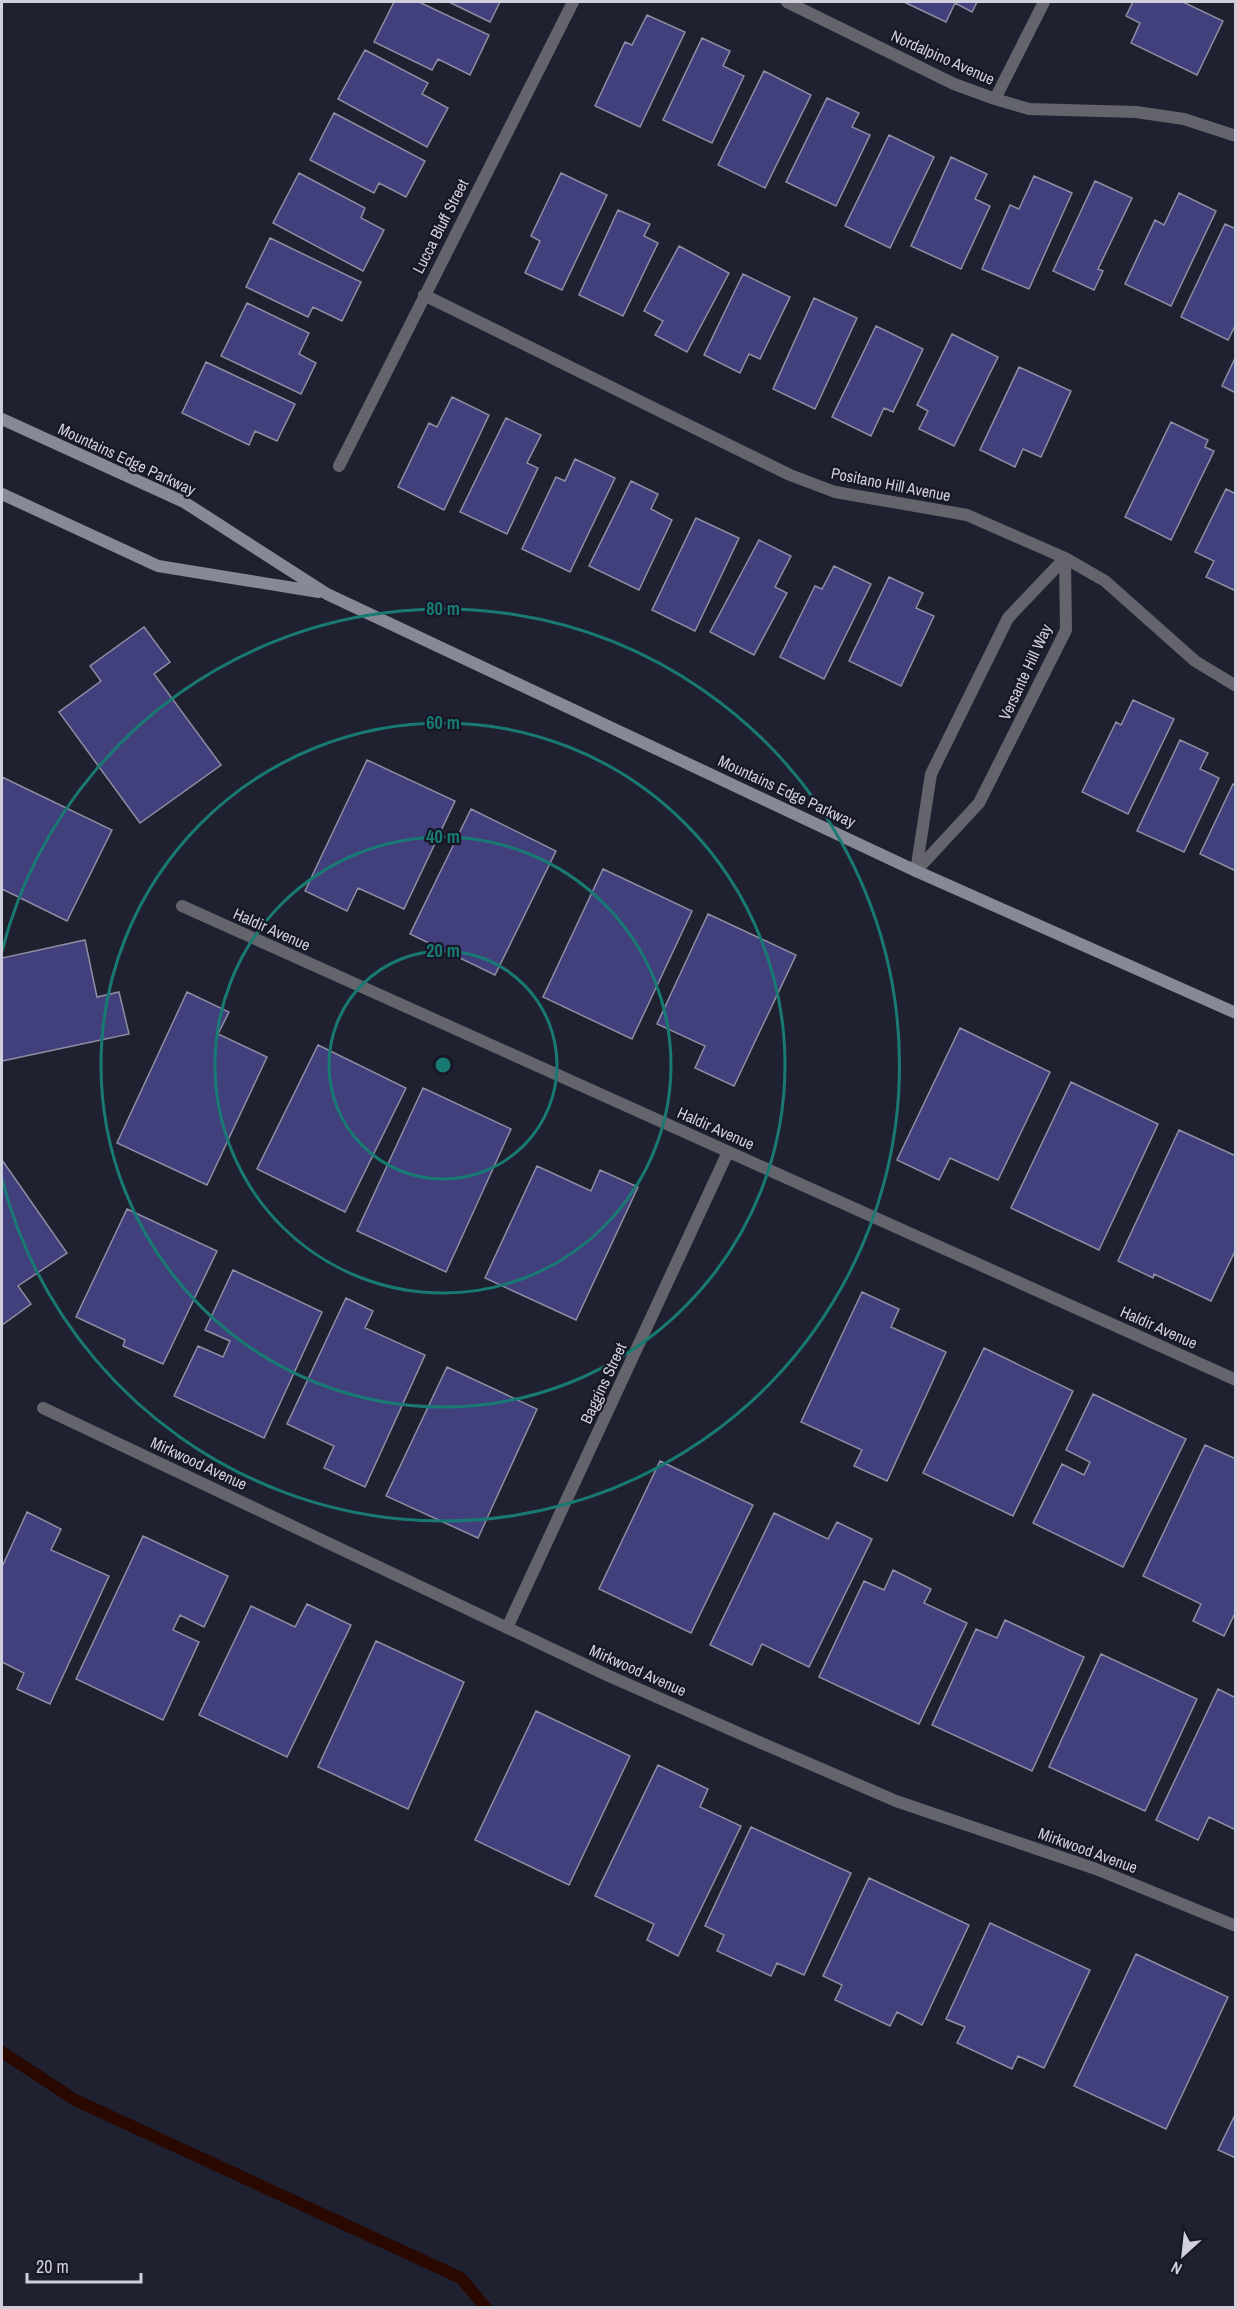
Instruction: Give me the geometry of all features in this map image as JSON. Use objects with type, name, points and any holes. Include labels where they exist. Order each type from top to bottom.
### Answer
[{"type":"street","name":"Lucca Bluff Street","points":[[339,466],[573,2]]},
{"type":"street","name":"Nordalpino Avenue","points":[[787,2],[954,84],[995,99],[1029,108],[1136,112],[1174,118],[1236,136]]},
{"type":"street","points":[[995,99],[1044,2]]},
{"type":"street","name":"Positano Hill Avenue","points":[[424,295],[790,475],[835,492],[968,515],[1065,558],[1105,580],[1194,661],[1236,686]]},
{"type":"street","name":"Mountains Edge Parkway","points":[[2,419],[184,502],[327,594],[916,871],[1236,1013]]},
{"type":"street","name":"Mountains Edge Parkway","points":[[2,494],[158,566],[327,594]]},
{"type":"street","name":"Versante Hill Way","points":[[916,871],[931,774],[1008,618],[1065,558]]},
{"type":"street","name":"Versante Hill Way","points":[[916,871],[979,803],[1066,630],[1065,558]]},
{"type":"street","name":"Haldir Avenue","points":[[182,906],[1236,1380]]},
{"type":"street","name":"Baggins Street","points":[[507,1628],[728,1152]]},
{"type":"street","name":"Mirkwood Avenue","points":[[43,1408],[609,1676],[896,1801],[1096,1869],[1236,1926]]},
{"type":"building","points":[[394,2],[419,2],[489,35],[470,75],[438,59],[432,70],[374,42]]},
{"type":"building","points":[[449,2],[500,2],[490,22]]},
{"type":"building","points":[[904,2],[977,2],[972,12],[955,3],[946,22]]},
{"type":"building","points":[[1133,2],[1183,2],[1223,21],[1197,75],[1131,43],[1140,23],[1126,16]]},
{"type":"building","points":[[647,15],[685,32],[640,127],[595,106],[625,42],[632,45]]},
{"type":"building","points":[[702,38],[730,51],[723,66],[744,76],[712,143],[663,120]]},
{"type":"building","points":[[365,50],[428,83],[422,94],[448,108],[427,147],[338,99]]},
{"type":"building","points":[[764,71],[811,95],[765,188],[718,165]]},
{"type":"building","points":[[827,98],[859,113],[852,127],[870,135],[836,206],[786,182]]},
{"type":"building","points":[[334,113],[425,161],[406,197],[379,183],[374,193],[310,160]]},
{"type":"building","points":[[889,135],[934,157],[890,248],[845,226]]},
{"type":"building","points":[[951,157],[987,174],[975,199],[990,206],[961,269],[911,246]]},
{"type":"building","points":[[299,173],[365,208],[361,218],[384,230],[363,271],[273,223]]},
{"type":"building","points":[[561,173],[607,195],[562,290],[525,273],[540,241],[531,236]]},
{"type":"building","points":[[1034,176],[1072,193],[1029,289],[982,269],[1010,205],[1019,209]]},
{"type":"building","points":[[1095,181],[1132,198],[1098,269],[1103,271],[1094,290],[1053,271]]},
{"type":"building","points":[[1179,193],[1216,211],[1171,306],[1125,284],[1155,220],[1164,225]]},
{"type":"building","points":[[618,210],[650,224],[644,236],[658,243],[623,316],[579,295]]},
{"type":"building","points":[[1225,224],[1236,229],[1236,324],[1228,340],[1181,317]]},
{"type":"building","points":[[270,238],[361,282],[342,321],[313,307],[308,317],[246,287]]},
{"type":"building","points":[[679,246],[729,273],[687,352],[655,335],[663,321],[644,311]]},
{"type":"building","points":[[743,274],[790,297],[760,359],[749,354],[740,373],[704,355]]},
{"type":"building","points":[[814,298],[857,318],[815,409],[773,389]]},
{"type":"building","points":[[247,303],[309,333],[299,354],[316,363],[301,394],[221,356]]},
{"type":"building","points":[[876,326],[923,349],[893,412],[884,408],[871,436],[832,417]]},
{"type":"building","points":[[952,334],[998,357],[954,446],[919,429],[928,411],[917,405]]},
{"type":"building","points":[[1236,356],[1236,393],[1222,386]]},
{"type":"building","points":[[206,362],[295,404],[277,441],[255,431],[249,445],[182,413]]},
{"type":"building","points":[[1019,367],[1071,391],[1041,457],[1023,449],[1015,467],[980,450]]},
{"type":"building","points":[[452,397],[489,415],[444,510],[398,487],[429,423],[437,427]]},
{"type":"building","points":[[506,418],[541,435],[527,463],[538,468],[507,534],[460,512]]},
{"type":"building","points":[[1171,422],[1208,440],[1205,447],[1214,451],[1171,540],[1125,517]]},
{"type":"building","points":[[575,459],[615,478],[570,572],[522,549],[556,477],[565,481]]},
{"type":"building","points":[[631,481],[658,494],[651,509],[672,520],[639,590],[589,566]]},
{"type":"building","points":[[1226,489],[1236,494],[1236,591],[1206,577],[1214,561],[1195,552]]},
{"type":"building","points":[[696,518],[739,538],[695,631],[652,610]]},
{"type":"building","points":[[759,540],[791,556],[775,587],[787,593],[754,655],[710,632]]},
{"type":"building","points":[[834,566],[871,584],[824,679],[780,657],[815,586],[822,589]]},
{"type":"building","points":[[889,577],[923,593],[916,608],[934,616],[901,686],[849,661]]},
{"type":"building","points":[[144,627],[170,662],[154,674],[221,765],[140,823],[59,712],[101,681],[90,666]]},
{"type":"building","points":[[1133,700],[1174,719],[1128,814],[1082,792],[1116,722],[1121,725]]},
{"type":"building","points":[[1180,740],[1208,753],[1200,769],[1219,778],[1184,852],[1137,831]]},
{"type":"building","points":[[367,760],[455,801],[404,909],[358,888],[347,911],[305,891]]},
{"type":"building","points":[[2,777],[112,830],[67,921],[2,889]]},
{"type":"building","points":[[1233,784],[1236,786],[1236,871],[1200,854]]},
{"type":"building","points":[[471,809],[556,851],[495,975],[410,934]]},
{"type":"building","points":[[603,869],[692,911],[632,1039],[543,997]]},
{"type":"building","points":[[708,914],[796,955],[734,1086],[695,1068],[705,1046],[657,1024]]},
{"type":"building","points":[[85,940],[97,997],[119,992],[129,1034],[2,1061],[2,958]]},
{"type":"building","points":[[187,992],[229,1012],[218,1034],[267,1057],[207,1185],[117,1143]]},
{"type":"building","points":[[960,1028],[1050,1072],[998,1180],[950,1158],[939,1180],[897,1160]]},
{"type":"building","points":[[318,1045],[406,1088],[345,1212],[257,1169]]},
{"type":"building","points":[[1071,1082],[1158,1124],[1099,1250],[1011,1208]]},
{"type":"building","points":[[423,1088],[511,1129],[446,1272],[357,1231]]},
{"type":"building","points":[[1179,1130],[1236,1156],[1236,1249],[1211,1301],[1154,1274],[1153,1278],[1118,1261]]},
{"type":"building","points":[[2,1160],[67,1253],[18,1286],[31,1304],[2,1325]]},
{"type":"building","points":[[537,1166],[591,1191],[600,1170],[638,1187],[576,1320],[485,1278]]},
{"type":"building","points":[[127,1209],[217,1251],[163,1364],[123,1346],[125,1340],[76,1317]]},
{"type":"building","points":[[233,1270],[322,1312],[264,1438],[174,1396],[198,1346],[223,1357],[230,1341],[205,1330]]},
{"type":"building","points":[[862,1292],[899,1309],[891,1327],[946,1352],[887,1481],[854,1466],[862,1450],[801,1422]]},
{"type":"building","points":[[346,1298],[373,1311],[365,1328],[425,1355],[365,1487],[324,1468],[334,1446],[287,1424]]},
{"type":"building","points":[[984,1348],[1073,1391],[1013,1516],[923,1473]]},
{"type":"building","points":[[447,1367],[537,1409],[478,1538],[386,1496]]},
{"type":"building","points":[[1093,1394],[1186,1439],[1123,1567],[1033,1523],[1062,1464],[1084,1475],[1090,1462],[1066,1450]]},
{"type":"building","points":[[1205,1445],[1236,1459],[1236,1611],[1224,1636],[1193,1621],[1201,1604],[1143,1576]]},
{"type":"building","points":[[660,1461],[753,1505],[691,1633],[599,1589]]},
{"type":"building","points":[[27,1512],[61,1529],[51,1550],[109,1576],[50,1704],[17,1689],[24,1673],[2,1662],[2,1567]]},
{"type":"building","points":[[774,1513],[828,1539],[837,1522],[872,1539],[809,1667],[762,1644],[752,1665],[710,1645]]},
{"type":"building","points":[[143,1536],[228,1576],[204,1627],[180,1615],[173,1630],[199,1642],[163,1720],[76,1679]]},
{"type":"building","points":[[893,1570],[931,1589],[924,1603],[967,1623],[919,1724],[819,1677],[864,1581],[884,1590]]},
{"type":"building","points":[[307,1604],[351,1625],[287,1757],[199,1715],[251,1606],[295,1627]]},
{"type":"building","points":[[1005,1620],[1084,1657],[1032,1771],[932,1725],[976,1629],[997,1638]]},
{"type":"building","points":[[376,1641],[464,1682],[408,1809],[318,1767]]},
{"type":"building","points":[[1101,1654],[1197,1699],[1145,1811],[1049,1767]]},
{"type":"building","points":[[1218,1689],[1236,1698],[1236,1830],[1209,1817],[1198,1840],[1156,1820]]},
{"type":"building","points":[[536,1711],[630,1756],[569,1885],[475,1840]]},
{"type":"building","points":[[658,1765],[708,1789],[700,1807],[741,1826],[678,1956],[647,1940],[654,1924],[595,1896]]},
{"type":"building","points":[[751,1827],[851,1873],[804,1975],[777,1963],[771,1976],[717,1951],[724,1935],[705,1926]]},
{"type":"building","points":[[869,1878],[969,1925],[922,2025],[897,2012],[890,2026],[835,2000],[842,1985],[823,1976]]},
{"type":"building","points":[[990,1923],[1090,1970],[1044,2068],[1018,2056],[1012,2069],[957,2043],[965,2027],[946,2019]]},
{"type":"building","points":[[1136,1954],[1228,1997],[1166,2129],[1074,2086]]},
{"type":"building","points":[[1236,2113],[1236,2158],[1218,2150]]},
{"type":"waterway","points":[[2,2052],[75,2100],[461,2278],[486,2308]]}]
